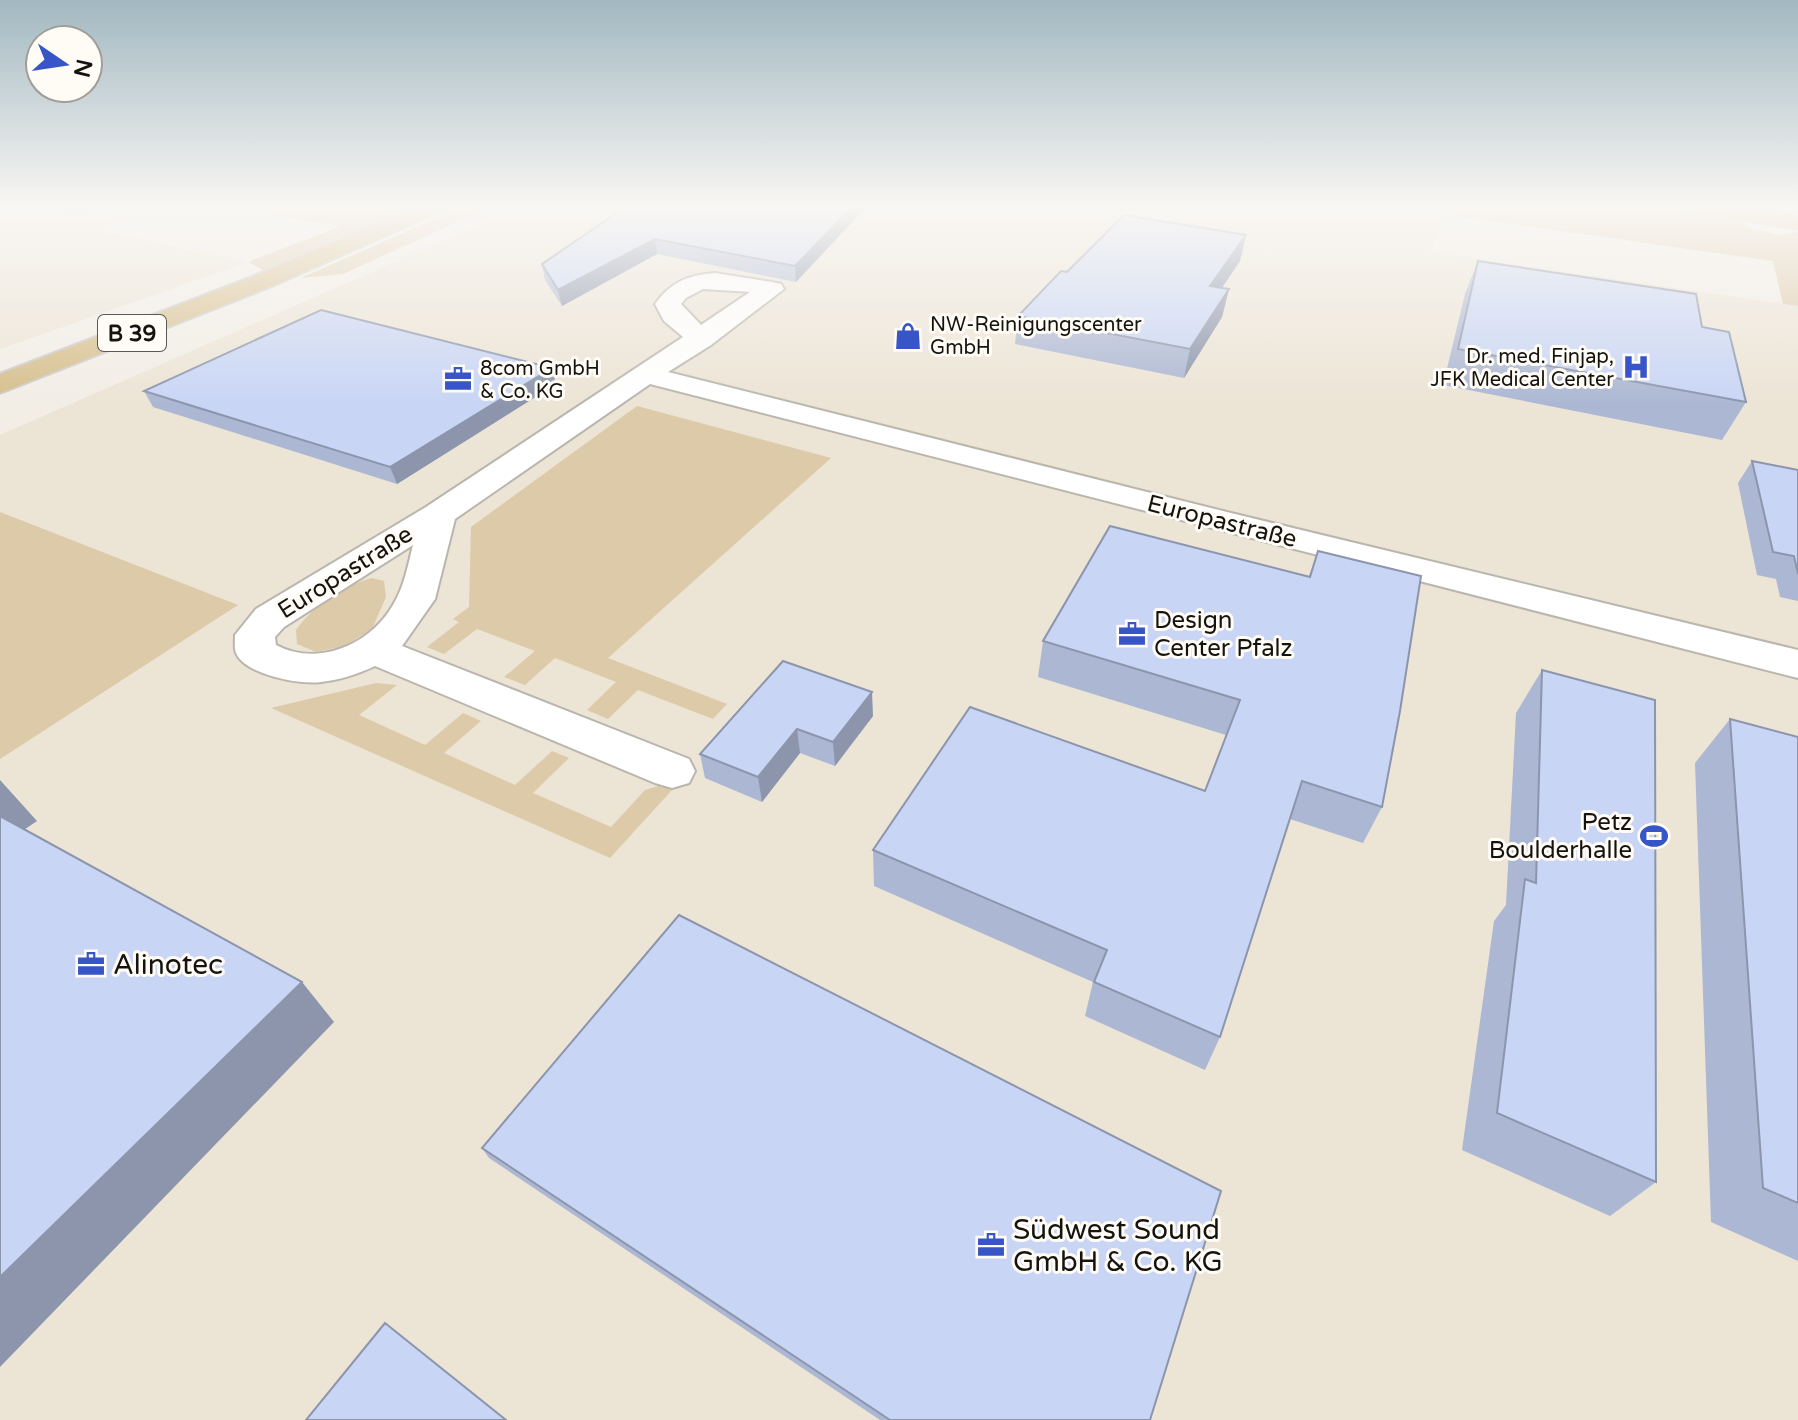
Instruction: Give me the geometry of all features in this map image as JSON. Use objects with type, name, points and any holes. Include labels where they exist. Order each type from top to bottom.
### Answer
[{"type":"main road","name":"B 39","points":[[0,384],[283,272]]},
{"type":"street","name":"Europastraße","points":[[438,514],[411,608],[390,636],[373,650],[354,661],[327,668],[299,669],[271,663],[256,652],[255,635],[270,618],[438,514],[701,339]]},
{"type":"street","name":"Europastraße","points":[[647,375],[1798,664]]},
{"type":"street","points":[[373,650],[672,771]]},
{"type":"shaded area","points":[[0,272],[219,272],[0,349]]},
{"type":"shaded area","points":[[314,272],[347,272],[343,274],[301,278]]},
{"type":"shaded area","points":[[372,272],[1568,272],[1798,306],[1798,1420],[0,1420],[0,435]]},
{"type":"shaded area","points":[[1776,272],[1798,272],[1798,306],[1783,304]]},
{"type":"shaded area","points":[[637,406],[831,458],[608,658],[727,704],[713,719],[638,690],[608,719],[587,710],[616,682],[555,658],[525,685],[504,677],[535,651],[477,629],[444,654],[427,647],[459,622],[453,619],[469,607],[471,527]]},
{"type":"shaded area","points":[[0,512],[238,605],[0,759]]},
{"type":"shaded area","points":[[372,578],[384,581],[386,597],[372,629],[344,646],[316,652],[297,644],[296,630],[320,605],[340,591]]},
{"type":"shaded area","points":[[376,683],[397,685],[359,715],[425,745],[463,713],[481,721],[444,753],[515,785],[552,751],[569,758],[533,793],[611,827],[645,790],[682,779],[610,858],[271,708]]},
{"type":"building","points":[[547,272],[592,272],[558,290]]},
{"type":"building","points":[[1060,272],[1220,272],[1210,286],[1229,289],[1190,349],[1018,316]]},
{"type":"building","points":[[1475,272],[1552,272],[1696,294],[1702,327],[1729,332],[1746,402],[1458,349]]},
{"type":"building","points":[[321,310],[552,368],[390,467],[144,391]]},
{"type":"building","points":[[1752,461],[1798,470],[1798,574],[1794,556],[1773,552]]},
{"type":"building","points":[[1110,526],[1310,577],[1318,551],[1421,576],[1382,807],[1302,781],[1220,1037],[1094,982],[1107,950],[873,850],[970,707],[1205,791],[1240,700],[1043,641]]},
{"type":"building","points":[[783,661],[872,692],[833,742],[797,729],[758,777],[700,754]]},
{"type":"building","points":[[1542,670],[1655,700],[1656,1182],[1497,1113],[1525,879],[1536,883]]},
{"type":"building","points":[[1730,719],[1798,737],[1798,1203],[1763,1188]]},
{"type":"building","points":[[0,816],[302,982],[0,1277]]},
{"type":"building","points":[[679,915],[1221,1191],[1150,1420],[890,1420],[482,1148]]},
{"type":"building","points":[[385,1323],[506,1420],[306,1420]]},
{"type":"place","name":"NW-Reinigungscenter GmbH","points":[[908,336]]},
{"type":"place","name":"Dr. med. Finjap, JFK Medical Center","points":[[1636,367]]},
{"type":"place","name":"8com GmbH & Co. KG","points":[[458,379]]},
{"type":"place","name":"Design Center Pfalz","points":[[1132,634]]},
{"type":"place","name":"Petz Boulderhalle","points":[[1654,836]]},
{"type":"place","name":"Alinotec","points":[[91,964]]},
{"type":"place","name":"Südwest Sound GmbH & Co. KG","points":[[991,1245]]}]
